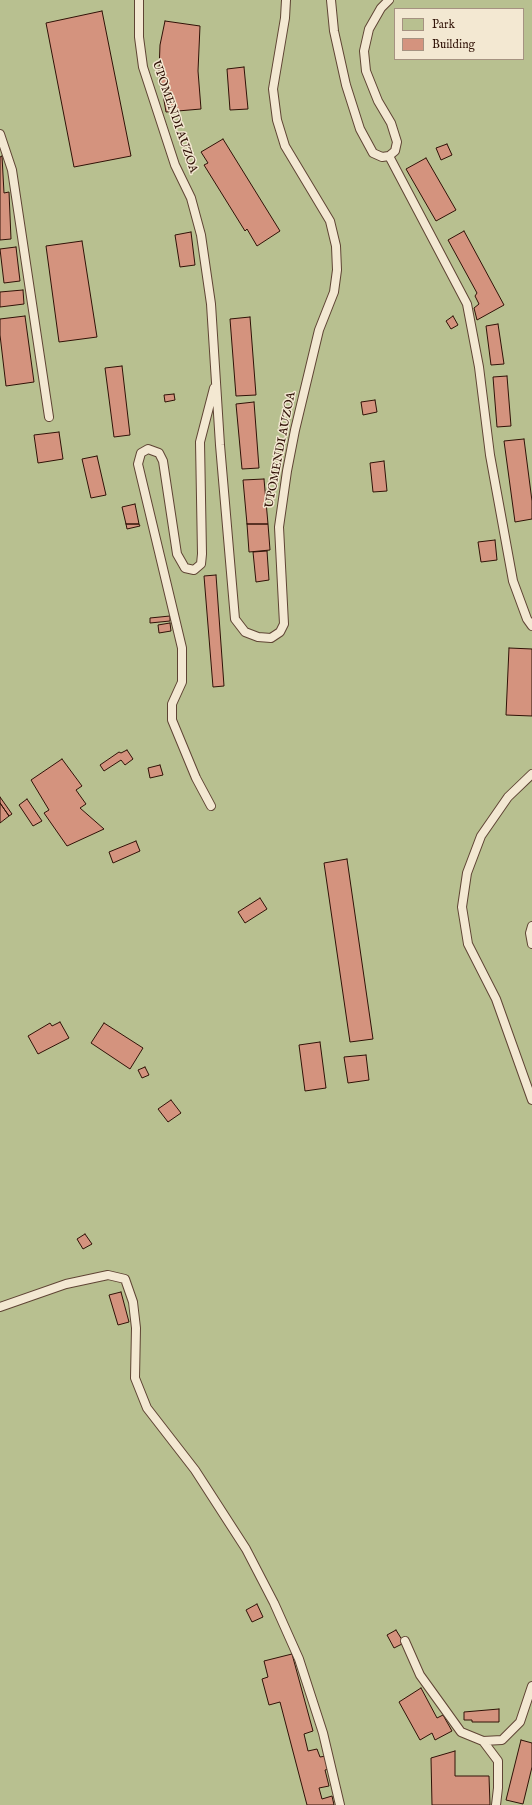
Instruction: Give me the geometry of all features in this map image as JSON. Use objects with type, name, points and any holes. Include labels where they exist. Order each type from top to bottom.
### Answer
[{"type":"lane","name":"UPOMENDI AUZOA","points":[[139,0],[139,37],[143,67],[175,165],[191,198],[202,234],[211,304],[236,619],[245,632],[258,637],[270,638],[280,632],[284,624],[279,527],[287,470],[315,346],[334,292],[337,270],[336,246],[330,221],[285,146],[277,120],[273,89],[285,18],[286,0]]},
{"type":"lane","points":[[331,0],[334,30],[346,85],[360,128],[373,153],[382,157],[389,156],[395,151],[397,142],[366,71],[364,51],[369,29],[381,8],[389,0]]},
{"type":"lane","points":[[0,134],[12,170],[49,416]]},
{"type":"lane","points":[[389,156],[468,304],[479,367],[490,455],[513,581],[527,619],[532,626]]},
{"type":"lane","name":"UPOMENDI AUZOA","points":[[211,806],[196,778],[172,720],[172,704],[182,682],[182,648],[138,464],[141,453],[148,449],[159,453],[163,461],[177,554],[185,568],[194,570],[201,564],[202,554],[200,442],[216,381]]},
{"type":"lane","points":[[532,774],[508,796],[481,836],[467,873],[462,907],[468,944],[496,999],[532,1100]]},
{"type":"lane","points":[[532,926],[530,933],[532,944]]},
{"type":"lane","points":[[0,1307],[66,1284],[108,1274],[125,1279],[134,1309],[136,1328],[136,1378],[148,1408],[195,1470],[246,1548],[274,1603],[299,1659],[322,1733],[340,1805]]},
{"type":"lane","points":[[405,1641],[420,1675],[461,1732],[483,1741],[502,1740],[520,1722],[532,1686]]},
{"type":"lane","points":[[483,1741],[498,1761],[498,1788],[496,1805]]},
{"type":"green space","points":[[0,0],[532,0],[532,1805],[0,1805]]},
{"type":"building","points":[[102,11],[131,156],[74,167],[46,23]]},
{"type":"building","points":[[165,21],[200,26],[198,71],[201,109],[166,112],[159,71],[160,45]]},
{"type":"building","points":[[244,67],[248,109],[230,110],[227,69]]},
{"type":"building","points":[[223,139],[280,231],[257,246],[247,229],[245,231],[204,165],[208,163],[201,152]]},
{"type":"building","points":[[447,144],[452,155],[441,160],[436,148]]},
{"type":"building","points":[[2,156],[4,193],[9,192],[11,239],[0,240],[0,157]]},
{"type":"building","points":[[426,158],[456,210],[436,221],[406,169]]},
{"type":"building","points":[[464,231],[504,305],[477,320],[474,308],[479,304],[475,296],[477,293],[448,240]]},
{"type":"building","points":[[191,232],[195,265],[180,267],[175,235]]},
{"type":"building","points":[[82,241],[97,337],[59,342],[46,246]]},
{"type":"building","points":[[16,247],[20,281],[4,283],[0,249]]},
{"type":"building","points":[[23,290],[24,304],[0,307],[0,292]]},
{"type":"building","points":[[25,316],[34,382],[6,386],[0,335],[0,319]]},
{"type":"building","points":[[453,316],[458,325],[451,329],[446,321]]},
{"type":"building","points":[[250,317],[256,395],[236,396],[230,319]]},
{"type":"building","points":[[498,324],[504,364],[491,365],[486,326]]},
{"type":"building","points":[[122,366],[130,435],[114,437],[105,368]]},
{"type":"building","points":[[507,376],[511,426],[497,427],[493,377]]},
{"type":"building","points":[[174,394],[175,400],[165,402],[164,395]]},
{"type":"building","points":[[375,400],[377,412],[363,415],[361,402]]},
{"type":"building","points":[[254,402],[259,468],[242,469],[236,404]]},
{"type":"building","points":[[59,432],[63,459],[38,463],[34,435]]},
{"type":"building","points":[[524,439],[532,501],[532,519],[515,522],[504,441]]},
{"type":"building","points":[[97,456],[106,495],[91,498],[82,459]]},
{"type":"building","points":[[384,461],[387,491],[373,492],[370,463]]},
{"type":"building","points":[[264,479],[268,524],[247,524],[243,480]]},
{"type":"building","points":[[135,504],[139,524],[126,524],[122,507]]},
{"type":"building","points":[[126,524],[139,524],[140,526],[127,529]]},
{"type":"building","points":[[247,524],[268,524],[270,550],[249,552]]},
{"type":"building","points":[[495,540],[497,560],[481,562],[478,542]]},
{"type":"building","points":[[267,551],[269,580],[256,582],[253,552]]},
{"type":"building","points":[[216,575],[224,686],[213,687],[204,576]]},
{"type":"building","points":[[170,616],[170,621],[150,623],[150,618]]},
{"type":"building","points":[[170,623],[171,631],[159,633],[158,625]]},
{"type":"building","points":[[509,648],[532,649],[532,716],[506,715]]},
{"type":"building","points":[[127,750],[133,759],[125,765],[121,760],[104,771],[100,765],[119,752],[121,753]]},
{"type":"building","points":[[62,759],[82,786],[76,790],[86,804],[80,808],[104,829],[67,846],[44,813],[49,810],[31,780]]},
{"type":"building","points":[[160,765],[163,775],[150,778],[148,768]]},
{"type":"building","points":[[0,797],[12,814],[9,816],[0,803]]},
{"type":"building","points":[[27,799],[42,821],[33,826],[19,805]]},
{"type":"building","points":[[0,803],[9,816],[0,823]]},
{"type":"building","points":[[136,841],[140,851],[113,863],[109,852]]},
{"type":"building","points":[[347,859],[373,1039],[350,1042],[324,863]]},
{"type":"building","points":[[260,898],[267,909],[245,923],[238,912]]},
{"type":"building","points":[[60,1022],[69,1038],[38,1054],[28,1036],[50,1023],[52,1026]]},
{"type":"building","points":[[104,1023],[143,1048],[130,1069],[91,1043]]},
{"type":"building","points":[[320,1042],[326,1088],[305,1091],[299,1045]]},
{"type":"building","points":[[366,1055],[369,1080],[348,1083],[344,1057]]},
{"type":"building","points":[[145,1067],[149,1075],[142,1078],[138,1070]]},
{"type":"building","points":[[171,1100],[181,1113],[168,1122],[158,1109]]},
{"type":"building","points":[[85,1234],[92,1244],[83,1249],[77,1239]]},
{"type":"building","points":[[121,1292],[129,1322],[118,1325],[109,1295]]},
{"type":"building","points":[[257,1604],[263,1617],[252,1622],[246,1610]]},
{"type":"building","points":[[396,1630],[404,1643],[394,1648],[387,1635]]},
{"type":"building","points":[[292,1654],[313,1731],[304,1734],[308,1751],[317,1749],[320,1757],[326,1756],[329,1769],[325,1770],[329,1786],[319,1788],[322,1799],[332,1796],[334,1805],[307,1805],[280,1702],[269,1705],[262,1679],[268,1677],[264,1661]]},
{"type":"building","points":[[421,1688],[437,1718],[443,1715],[452,1731],[435,1740],[432,1733],[420,1740],[399,1702]]},
{"type":"building","points":[[499,1709],[499,1722],[472,1722],[472,1720],[464,1720],[464,1712]]},
{"type":"building","points":[[521,1740],[532,1743],[532,1767],[523,1804],[506,1800]]},
{"type":"building","points":[[455,1751],[455,1776],[489,1776],[490,1805],[432,1805],[431,1758]]}]
